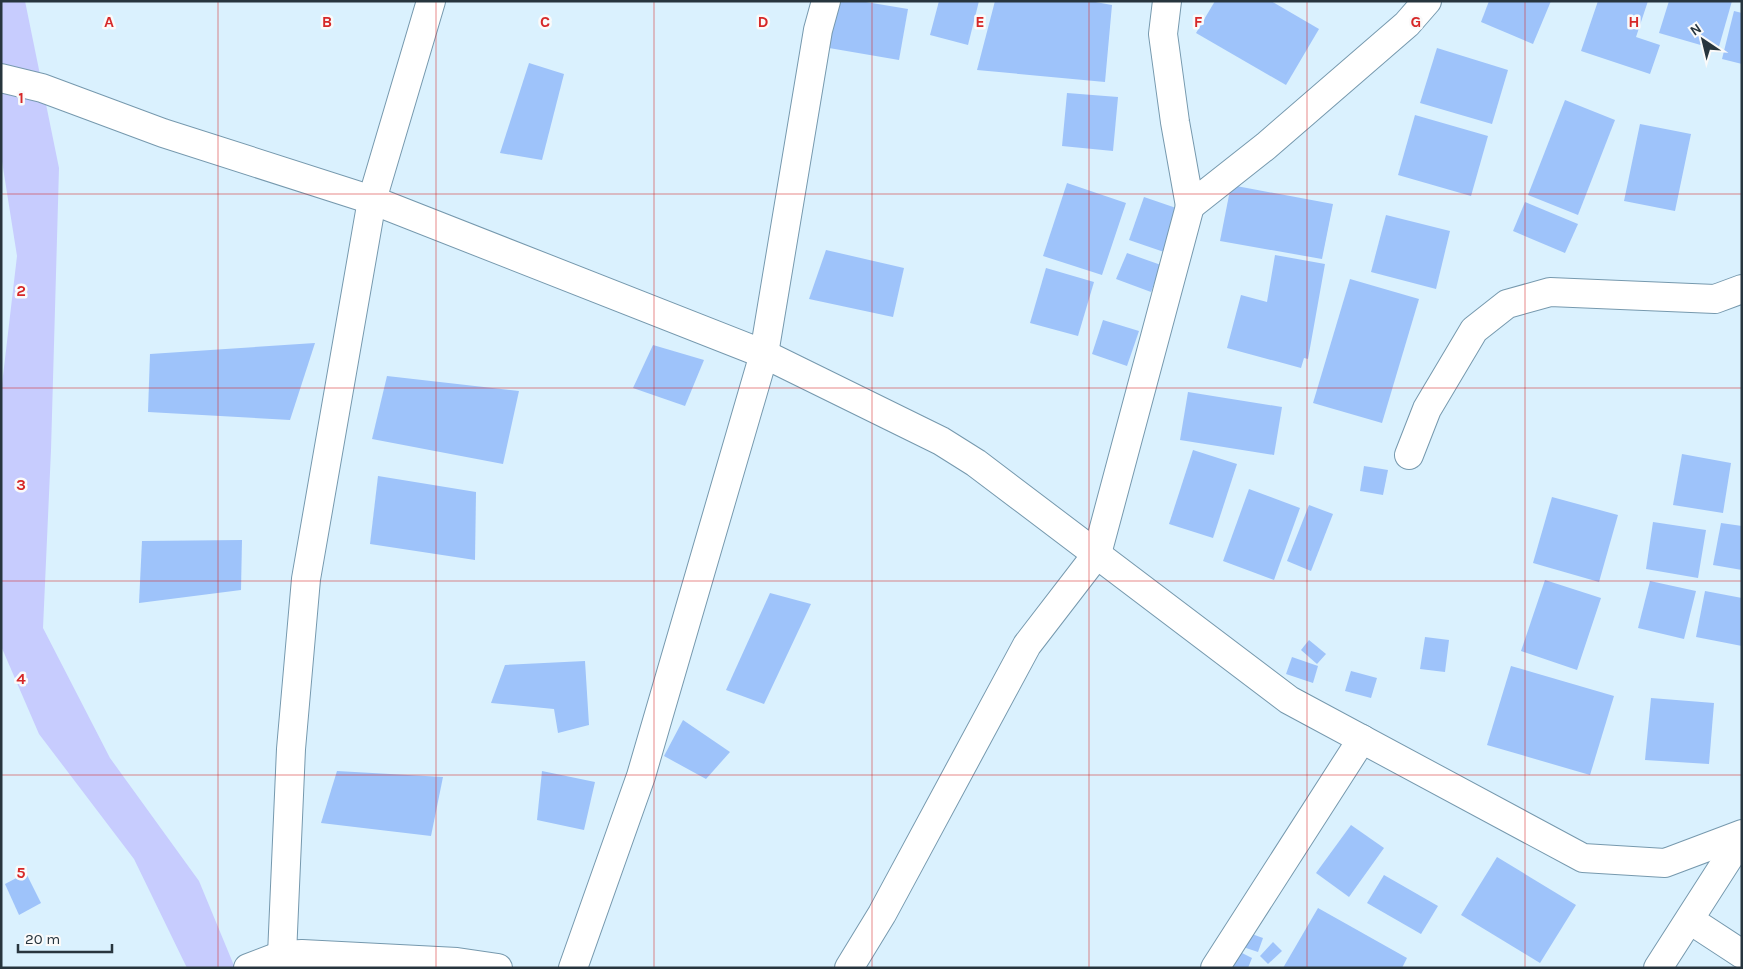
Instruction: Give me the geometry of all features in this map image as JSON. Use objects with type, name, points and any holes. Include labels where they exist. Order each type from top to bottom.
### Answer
[{"type":"street","points":[[282,954],[291,749],[306,579],[372,200],[431,1]]},
{"type":"street","points":[[573,968],[641,776],[764,354],[818,30],[826,1]]},
{"type":"street","points":[[850,968],[882,914],[1027,645],[1098,554],[1190,206],[1175,122],[1163,34],[1167,1]]},
{"type":"street","points":[[1190,206],[1266,146],[1407,24],[1427,1]]},
{"type":"street","points":[[1,78],[42,88],[163,133],[372,200],[764,354],[948,446],[976,463],[1289,700],[1583,858],[1665,863],[1742,836]]},
{"type":"street","points":[[1409,455],[1427,409],[1474,330],[1506,304],[1550,292],[1715,299],[1742,289]]},
{"type":"street","points":[[1215,968],[1362,739]]},
{"type":"street","points":[[1658,968],[1742,836]]},
{"type":"street","points":[[1690,920],[1742,954]]},
{"type":"street","points":[[248,968],[282,954],[457,962],[498,968]]},
{"type":"water","points":[[1,1],[25,1],[59,168],[51,450],[43,628],[110,758],[199,881],[235,968],[187,968],[134,859],[39,734],[1,646],[1,393],[17,256],[1,155]]},
{"type":"building","points":[[837,1],[860,1],[908,9],[899,60],[829,48]]},
{"type":"building","points":[[939,1],[979,1],[968,45],[930,35]]},
{"type":"building","points":[[995,1],[1090,1],[1112,5],[1105,82],[977,70]]},
{"type":"building","points":[[1215,1],[1271,1],[1319,29],[1286,85],[1196,33]]},
{"type":"building","points":[[1489,1],[1551,1],[1533,44],[1481,22]]},
{"type":"building","points":[[1598,1],[1648,1],[1636,37],[1660,45],[1650,74],[1581,51]]},
{"type":"building","points":[[1669,1],[1732,1],[1718,50],[1659,33]]},
{"type":"building","points":[[1734,11],[1742,13],[1742,64],[1722,59]]},
{"type":"building","points":[[1437,48],[1508,70],[1492,124],[1420,103]]},
{"type":"building","points":[[529,63],[564,74],[542,160],[500,153]]},
{"type":"building","points":[[1067,93],[1118,97],[1113,151],[1062,146]]},
{"type":"building","points":[[1565,100],[1615,120],[1578,215],[1528,195]]},
{"type":"building","points":[[1415,115],[1488,136],[1471,196],[1398,175]]},
{"type":"building","points":[[1640,124],[1691,134],[1675,211],[1624,201]]},
{"type":"building","points":[[1067,183],[1126,203],[1102,275],[1043,256]]},
{"type":"building","points":[[1231,185],[1333,204],[1322,259],[1220,241]]},
{"type":"building","points":[[1144,197],[1179,209],[1164,252],[1129,240]]},
{"type":"building","points":[[1525,202],[1578,224],[1565,253],[1513,231]]},
{"type":"building","points":[[1386,215],[1450,231],[1436,289],[1371,272]]},
{"type":"building","points":[[826,250],[904,268],[893,317],[809,299]]},
{"type":"building","points":[[1127,253],[1161,265],[1151,292],[1116,279]]},
{"type":"building","points":[[1275,255],[1325,264],[1308,359],[1304,358],[1301,368],[1227,348],[1241,295],[1267,302]]},
{"type":"building","points":[[1046,268],[1094,282],[1078,336],[1030,323]]},
{"type":"building","points":[[1350,279],[1419,299],[1382,423],[1313,403]]},
{"type":"building","points":[[1103,320],[1139,331],[1127,366],[1092,354]]},
{"type":"building","points":[[315,343],[290,420],[148,412],[150,354]]},
{"type":"building","points":[[653,345],[704,360],[685,406],[633,388]]},
{"type":"building","points":[[387,376],[519,391],[503,464],[372,439]]},
{"type":"building","points":[[1188,392],[1282,407],[1274,455],[1180,440]]},
{"type":"building","points":[[1193,450],[1237,464],[1213,538],[1169,524]]},
{"type":"building","points":[[1682,454],[1731,463],[1723,513],[1673,505]]},
{"type":"building","points":[[1364,466],[1388,470],[1383,495],[1360,491]]},
{"type":"building","points":[[378,476],[476,492],[475,560],[370,544]]},
{"type":"building","points":[[1249,489],[1300,508],[1274,580],[1223,561]]},
{"type":"building","points":[[1552,497],[1618,515],[1599,582],[1533,563]]},
{"type":"building","points":[[1309,505],[1333,514],[1311,571],[1287,561]]},
{"type":"building","points":[[1653,522],[1706,530],[1698,578],[1646,569]]},
{"type":"building","points":[[1721,523],[1742,526],[1742,570],[1713,565]]},
{"type":"building","points":[[242,540],[241,590],[139,603],[142,541]]},
{"type":"building","points":[[1545,580],[1601,598],[1577,670],[1521,651]]},
{"type":"building","points":[[1650,581],[1696,591],[1684,639],[1638,628]]},
{"type":"building","points":[[1705,591],[1742,598],[1742,646],[1696,637]]},
{"type":"building","points":[[770,593],[811,604],[764,704],[726,690]]},
{"type":"building","points":[[1425,637],[1449,640],[1445,672],[1420,669]]},
{"type":"building","points":[[1309,640],[1326,654],[1317,664],[1301,650]]},
{"type":"building","points":[[1292,657],[1318,666],[1313,683],[1286,674]]},
{"type":"building","points":[[585,661],[589,725],[558,733],[554,709],[491,703],[505,665]]},
{"type":"building","points":[[1511,666],[1614,696],[1590,775],[1487,745]]},
{"type":"building","points":[[1351,671],[1377,678],[1371,698],[1345,691]]},
{"type":"building","points":[[1651,698],[1714,703],[1709,764],[1645,760]]},
{"type":"building","points":[[683,720],[730,752],[706,779],[664,756]]},
{"type":"building","points":[[337,771],[443,777],[431,836],[321,823]]},
{"type":"building","points":[[542,771],[595,782],[584,830],[537,820]]},
{"type":"building","points":[[1351,825],[1384,848],[1349,897],[1316,873]]},
{"type":"building","points":[[1497,857],[1576,905],[1540,963],[1461,915]]},
{"type":"building","points":[[26,873],[41,903],[19,915],[5,884]]},
{"type":"building","points":[[1384,875],[1438,906],[1421,934],[1367,903]]},
{"type":"building","points":[[1318,908],[1407,958],[1402,968],[1283,968]]},
{"type":"building","points":[[1249,933],[1263,938],[1258,952],[1243,947]]},
{"type":"building","points":[[1273,942],[1282,951],[1268,964],[1260,956]]},
{"type":"building","points":[[1234,949],[1252,958],[1248,968],[1226,968]]}]
